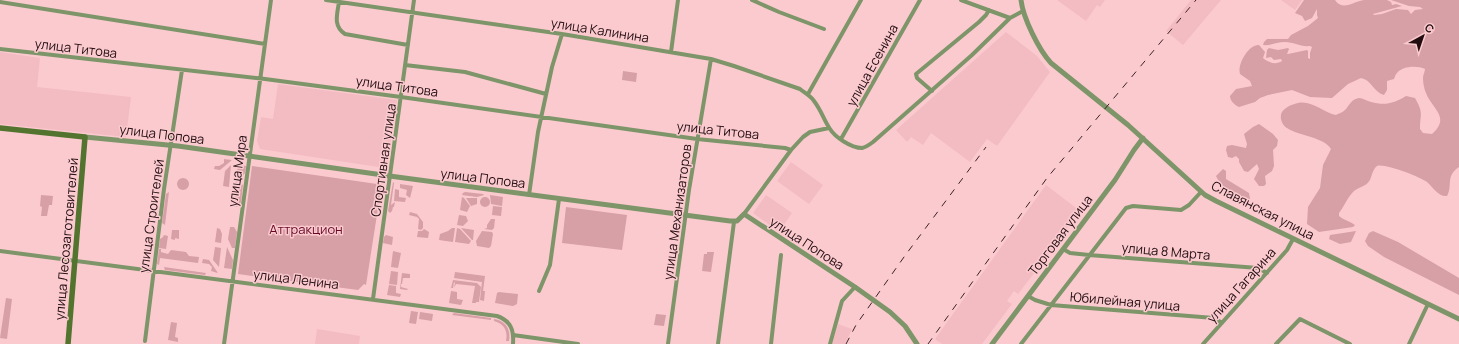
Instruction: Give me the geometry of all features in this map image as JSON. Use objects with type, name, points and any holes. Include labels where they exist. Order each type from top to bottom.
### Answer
[{"type":"main road","name":"улица Попова","points":[[0,128],[85,137]]},
{"type":"main road","name":"улица Лесозаготовителей","points":[[68,344],[85,137]]},
{"type":"street","name":"улица Мира","points":[[224,344],[271,0]]},
{"type":"street","name":"улица Калинина","points":[[326,0],[562,34],[711,59],[783,82],[800,89],[808,94],[829,128],[841,139],[861,148],[867,146],[932,91],[972,56],[1010,18],[1023,11]]},
{"type":"street","name":"Спортивная улица","points":[[373,299],[414,0]]},
{"type":"street","points":[[671,52],[678,0]]},
{"type":"street","points":[[752,0],[824,29]]},
{"type":"street","points":[[808,94],[861,0]]},
{"type":"street","name":"улица Есенина","points":[[841,139],[920,0]]},
{"type":"street","points":[[961,0],[1010,18]]},
{"type":"street","name":"Славянская улица","points":[[1021,0],[1023,11],[1039,46],[1051,63],[1143,138],[1201,192],[1216,202],[1459,319]]},
{"type":"street","points":[[0,2],[265,44]]},
{"type":"street","points":[[339,2],[336,21],[337,27],[340,31],[345,34],[408,45]]},
{"type":"street","points":[[932,91],[917,78],[916,74],[974,26],[986,15],[989,10]]},
{"type":"street","points":[[529,195],[541,117],[552,67],[562,34]]},
{"type":"street","name":"улица Титова","points":[[0,49],[260,78],[697,139],[785,148],[791,150]]},
{"type":"street","name":"улица Механизаторов","points":[[668,344],[697,139],[711,59]]},
{"type":"street","points":[[405,65],[465,72],[546,94]]},
{"type":"street","name":"улица Строителей","points":[[145,341],[182,70]]},
{"type":"street","points":[[718,344],[736,221],[744,214],[802,137],[808,133],[829,128]]},
{"type":"street","name":"улица Попова","points":[[85,137],[249,156],[686,216],[736,221],[745,219],[752,220]]},
{"type":"street","name":"Торговая улица","points":[[994,344],[1115,180],[1143,138]]},
{"type":"street","points":[[1021,344],[1126,208],[1129,206],[1181,210],[1189,205],[1201,192]]},
{"type":"street","points":[[539,291],[550,265],[559,199]]},
{"type":"street","name":"улица Попова","points":[[744,214],[855,287],[895,316],[905,326],[917,344]]},
{"type":"street","name":"улица Гагарина","points":[[1203,344],[1287,250],[1293,238]]},
{"type":"street","name":"улица 8 Марта","points":[[1063,249],[1070,253],[1089,255],[1258,268],[1266,273]]},
{"type":"street","name":"улица Ленина","points":[[0,251],[497,316],[504,319],[510,325],[513,334]]},
{"type":"street","points":[[771,344],[782,255]]},
{"type":"street","points":[[830,344],[842,301],[855,287]]},
{"type":"street","name":"Юбилейная улица","points":[[1028,296],[1035,300],[1051,304],[1214,318],[1222,323]]},
{"type":"street","points":[[1409,344],[1428,304]]},
{"type":"street","points":[[1276,344],[1300,319],[1348,344]]},
{"type":"street","points":[[513,344],[513,334],[578,344]]},
{"type":"shaded area","points":[[1057,0],[1105,0],[1100,7],[1097,5],[1086,21]]},
{"type":"shaded area","points":[[1191,0],[1221,0],[1183,45],[1166,31]]},
{"type":"shaded area","points":[[1281,0],[1302,0],[1295,10]]},
{"type":"shaded area","points":[[1006,32],[1037,56],[1050,72],[997,146],[987,139],[970,162],[931,133],[923,145],[911,137],[907,142],[896,130]]},
{"type":"shaded area","points":[[0,52],[40,58],[37,87],[131,97],[126,137],[0,124]]},
{"type":"shaded area","points":[[278,84],[397,100],[387,166],[385,168],[260,149],[257,141],[261,117],[273,119]]},
{"type":"shaded area","points":[[791,162],[823,185],[809,204],[777,181]]},
{"type":"shaded area","points":[[1046,185],[1080,211],[1018,294],[1014,291],[1007,301],[1012,304],[982,344],[942,344],[935,339]]},
{"type":"shaded area","points":[[766,195],[792,213],[779,232],[753,213]]},
{"type":"shaded area","points":[[838,324],[852,329],[845,344],[832,344]]},
{"type":"shaded area","points":[[317,329],[360,336],[359,344],[315,344]]},
{"type":"green space","points":[[1304,0],[1335,0],[1345,6],[1364,0],[1387,0],[1391,2],[1392,5],[1396,4],[1402,6],[1373,14],[1374,15],[1396,9],[1408,10],[1411,14],[1415,10],[1423,9],[1391,0],[1459,0],[1459,167],[1452,174],[1447,196],[1441,195],[1427,182],[1417,177],[1394,168],[1377,166],[1370,180],[1364,186],[1353,192],[1339,213],[1339,216],[1355,225],[1353,227],[1319,232],[1307,224],[1308,207],[1320,188],[1323,165],[1331,149],[1328,145],[1317,139],[1292,131],[1285,127],[1281,116],[1285,109],[1294,104],[1308,103],[1336,115],[1344,111],[1352,101],[1359,98],[1370,102],[1385,104],[1394,102],[1406,96],[1415,98],[1420,107],[1420,129],[1423,133],[1432,134],[1440,123],[1440,118],[1425,90],[1423,78],[1425,69],[1414,67],[1402,69],[1396,74],[1394,79],[1387,81],[1387,90],[1384,95],[1377,91],[1368,81],[1361,78],[1348,84],[1332,98],[1310,97],[1292,90],[1268,95],[1255,102],[1239,107],[1234,104],[1230,96],[1236,89],[1252,86],[1250,81],[1240,74],[1240,65],[1242,60],[1251,48],[1259,45],[1265,52],[1263,58],[1272,63],[1282,61],[1281,59],[1274,60],[1271,57],[1266,58],[1267,50],[1269,48],[1278,50],[1288,48],[1287,54],[1307,50],[1308,58],[1310,59],[1312,47],[1310,46],[1285,42],[1263,45],[1267,39],[1288,39],[1291,35],[1308,26],[1318,18],[1317,9],[1312,18],[1305,21],[1302,16],[1295,13]]},
{"type":"green space","points":[[623,71],[637,73],[636,82],[622,80]]},
{"type":"green space","points":[[1259,124],[1273,134],[1278,140],[1277,146],[1273,150],[1274,166],[1272,171],[1265,176],[1266,184],[1264,186],[1259,186],[1254,179],[1259,169],[1257,164],[1248,172],[1244,171],[1239,159],[1236,156],[1232,158],[1228,157],[1226,150],[1227,146],[1232,145],[1246,148],[1247,144],[1244,134]]},
{"type":"green space","points":[[224,159],[232,160],[220,170],[214,169],[215,166],[219,166],[224,163]]},
{"type":"green space","points":[[231,165],[229,187],[223,186],[225,171]]},
{"type":"green space","points":[[238,165],[246,166],[245,173],[235,185]]},
{"type":"green space","name":"Аттракцион","points":[[252,166],[377,184],[381,189],[366,285],[364,284],[358,290],[238,274]]},
{"type":"green space","points":[[1223,169],[1226,171],[1226,179],[1249,193],[1250,199],[1245,199],[1235,195],[1218,180],[1216,176]]},
{"type":"green space","points":[[181,178],[185,178],[189,184],[185,190],[181,190],[177,186],[177,182]]},
{"type":"green space","points":[[393,182],[391,205],[395,202],[390,213],[388,211]]},
{"type":"green space","points":[[241,184],[243,185],[241,202],[237,207],[232,206],[234,192]]},
{"type":"green space","points":[[400,184],[413,186],[410,198],[406,195],[407,190],[400,188]]},
{"type":"green space","points":[[395,189],[399,190],[399,197],[406,198],[405,202],[394,201]]},
{"type":"green space","points":[[169,192],[165,225],[162,223],[166,194]]},
{"type":"green space","points":[[465,192],[484,195],[477,197],[462,195]]},
{"type":"green space","points":[[41,195],[53,196],[52,205],[49,205],[47,216],[41,216]]},
{"type":"green space","points":[[490,195],[503,197],[502,206],[491,204]]},
{"type":"green space","points":[[462,197],[470,206],[467,212],[460,210]]},
{"type":"green space","points":[[483,197],[487,197],[489,198],[489,206],[483,207],[480,204],[480,200]]},
{"type":"green space","points":[[466,198],[477,198],[477,204],[471,206]]},
{"type":"green space","points":[[493,206],[502,207],[501,216],[492,215]]},
{"type":"green space","points":[[566,207],[627,215],[622,250],[562,243]]},
{"type":"green space","points":[[410,212],[417,214],[423,222],[423,228],[421,230],[418,229],[419,219],[409,215]]},
{"type":"green space","points":[[459,215],[466,216],[468,221],[463,226],[457,225]]},
{"type":"green space","points":[[491,219],[495,219],[494,228],[492,230],[484,229],[487,228],[487,225]]},
{"type":"green space","points":[[230,227],[234,227],[237,232],[235,248],[232,248],[228,239]]},
{"type":"green space","points":[[217,228],[220,229],[222,234],[221,243],[215,242]]},
{"type":"green space","points":[[455,228],[453,242],[439,240],[440,234]]},
{"type":"green space","points":[[457,228],[460,229],[471,241],[469,244],[455,242]]},
{"type":"green space","points":[[461,228],[474,230],[473,240],[472,240]]},
{"type":"green space","points":[[424,229],[429,232],[428,238],[417,237],[418,231],[422,231]]},
{"type":"green space","points":[[172,230],[179,230],[179,239],[171,239]]},
{"type":"green space","points":[[482,231],[492,232],[493,234],[491,246],[489,248],[477,246],[476,241]]},
{"type":"green space","points":[[1356,231],[1351,242],[1340,244],[1329,239],[1330,235]]},
{"type":"green space","points":[[1373,231],[1398,242],[1459,278],[1459,295],[1384,257],[1368,246],[1365,241],[1369,233]]},
{"type":"green space","points":[[164,235],[168,236],[166,249],[159,248],[160,239]]},
{"type":"green space","points":[[386,235],[393,237],[392,245],[383,243]]},
{"type":"green space","points":[[215,247],[221,248],[219,267],[213,260]]},
{"type":"green space","points":[[227,247],[233,260],[232,269],[224,268]]},
{"type":"green space","points":[[159,249],[161,249],[161,252],[168,254],[171,250],[186,252],[189,256],[199,257],[198,263],[160,258],[159,265],[157,264]]},
{"type":"green space","points":[[393,251],[401,253],[398,268],[391,267]]},
{"type":"green space","points":[[707,252],[714,252],[711,272],[702,271],[704,254],[707,254]]},
{"type":"green space","points":[[203,259],[209,260],[218,273],[211,271],[212,267],[209,264],[202,263]]},
{"type":"green space","points":[[164,267],[206,273],[205,275],[165,270]]},
{"type":"green space","points":[[391,271],[398,272],[397,285],[389,284]]},
{"type":"green space","points":[[455,272],[485,276],[483,291],[485,291],[484,301],[480,300],[482,282],[454,278]]},
{"type":"green space","points":[[402,273],[410,274],[410,278],[403,278],[401,284],[401,287],[408,289],[407,290],[400,289]]},
{"type":"green space","points":[[453,280],[477,283],[481,287],[479,302],[472,303],[475,286],[456,284],[454,288],[454,282],[453,288],[451,288]]},
{"type":"green space","points":[[389,285],[396,286],[396,293],[401,294],[400,297],[387,295]]},
{"type":"green space","points":[[451,291],[457,292],[457,299],[463,300],[461,305],[449,303]]},
{"type":"green space","points":[[497,293],[518,294],[517,304],[513,306],[495,303]]},
{"type":"green space","points":[[6,298],[12,299],[7,339],[0,338]]},
{"type":"green space","points":[[411,311],[418,312],[416,324],[409,323]]},
{"type":"green space","points":[[420,312],[433,314],[432,321],[419,319]]},
{"type":"green space","points":[[454,313],[491,318],[491,320],[452,315]]},
{"type":"green space","points":[[656,314],[666,315],[664,326],[654,325]]},
{"type":"green space","points":[[494,319],[507,326],[509,341],[506,341],[506,331],[503,326],[494,321]]},
{"type":"green space","points":[[171,322],[177,323],[175,337],[178,338],[178,342],[168,340]]},
{"type":"railway","points":[[928,344],[1047,178],[1196,0]]},
{"type":"railway","points":[[846,344],[856,325],[904,257],[986,147]]}]
